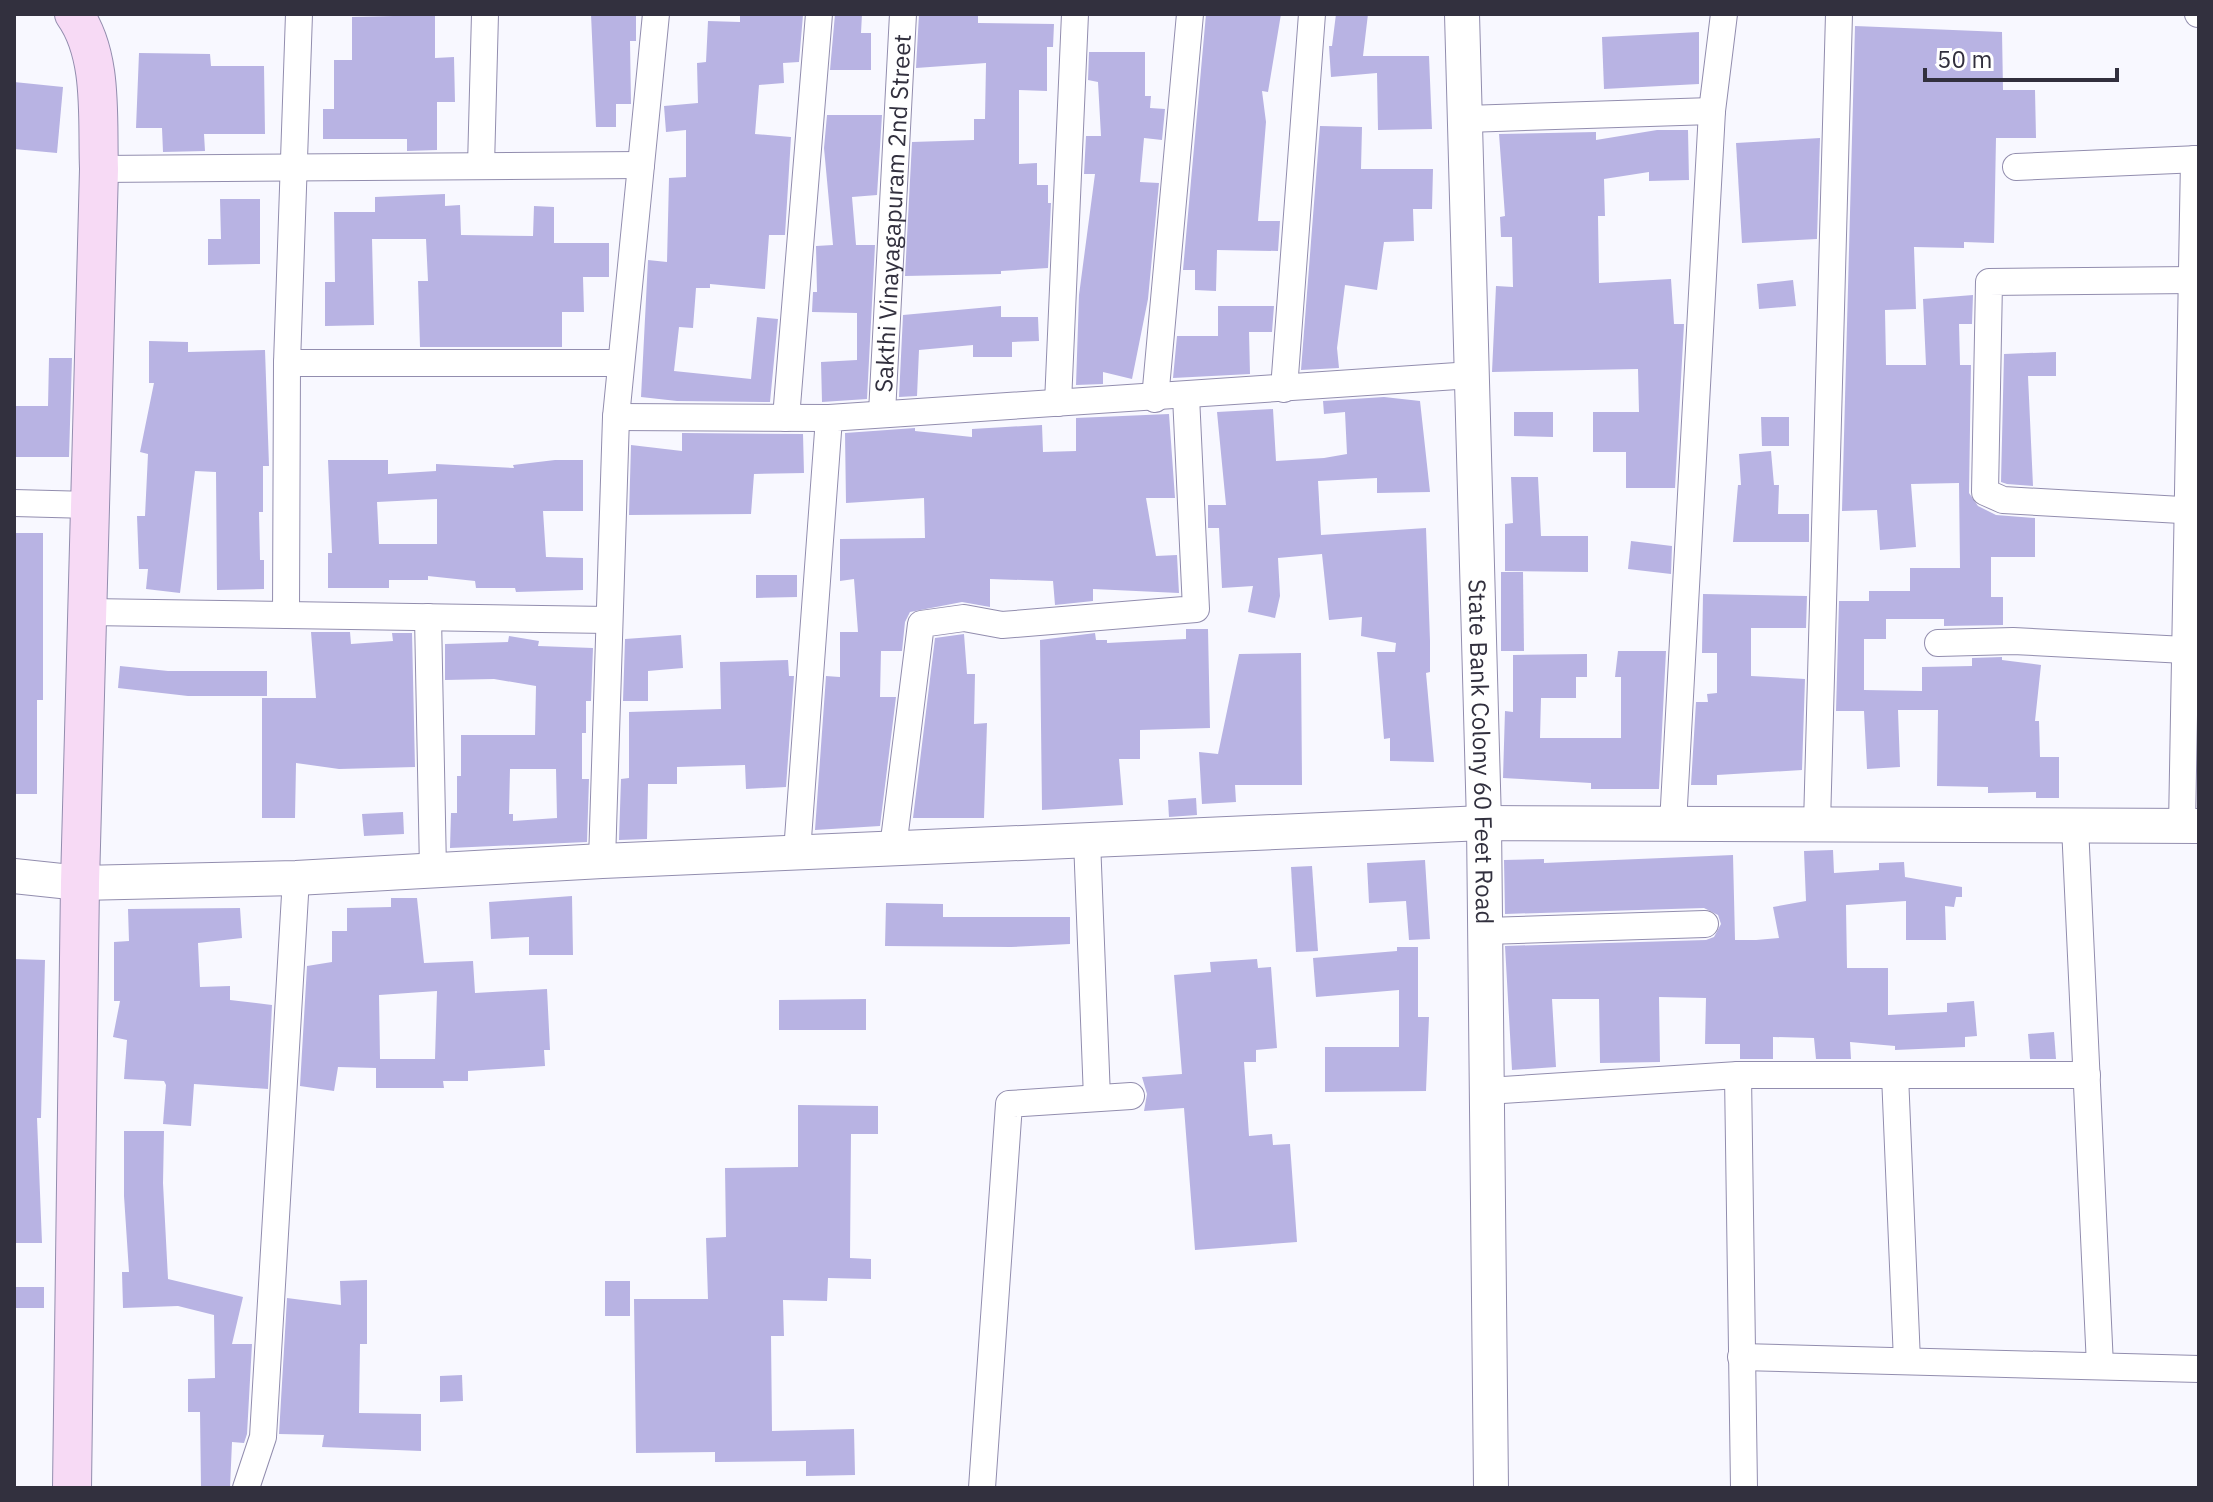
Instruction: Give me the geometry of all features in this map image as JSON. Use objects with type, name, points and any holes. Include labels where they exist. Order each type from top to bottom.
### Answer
[{"type":"main road","points":[[72,1488],[80,883],[99,169],[95,72],[80,18]]},
{"type":"street","points":[[286,615],[287,363],[299,14]]},
{"type":"street","points":[[481,166],[485,14]]},
{"type":"street","points":[[602,861],[616,417],[656,14]]},
{"type":"street","points":[[786,418],[819,14]]},
{"type":"street","name":"Sakthi Vinayagapuram 2nd Street","points":[[882,413],[903,14]]},
{"type":"street","points":[[1058,403],[1075,14]]},
{"type":"street","points":[[1155,399],[1190,14]]},
{"type":"street","points":[[1284,389],[1312,14]]},
{"type":"street","name":"State Bank Colony 60 Feet Road","points":[[1462,14],[1484,823],[1491,1488]]},
{"type":"street","points":[[1673,824],[1712,111],[1724,14]]},
{"type":"street","points":[[1817,824],[1839,14]]},
{"type":"street","points":[[1466,119],[1712,111]]},
{"type":"street","points":[[14,876],[80,883],[296,878],[602,861],[1484,823],[2190,826],[2185,650],[2194,510],[2197,159],[2016,167]]},
{"type":"street","points":[[99,169],[641,165]]},
{"type":"street","points":[[2194,280],[1989,282],[1985,492],[2003,500],[2194,510]]},
{"type":"street","points":[[287,363],[621,363]]},
{"type":"street","points":[[616,417],[829,418],[1155,399],[1472,375]]},
{"type":"street","points":[[893,848],[921,624],[964,618],[1002,625],[1196,609],[1186,396]]},
{"type":"street","points":[[797,852],[829,418]]},
{"type":"street","points":[[14,503],[90,505]]},
{"type":"street","points":[[88,612],[609,620]]},
{"type":"street","points":[[428,617],[433,870]]},
{"type":"street","points":[[1938,643],[2013,641],[2185,650]]},
{"type":"street","points":[[2075,826],[2100,1366]]},
{"type":"street","points":[[1087,840],[1097,1098]]},
{"type":"street","points":[[246,1488],[263,1437],[296,878]]},
{"type":"street","points":[[1486,931],[1705,924]]},
{"type":"street","points":[[1487,1091],[1738,1075],[2087,1075]]},
{"type":"street","points":[[1738,1075],[1744,1488]]},
{"type":"street","points":[[1895,1075],[1907,1361]]},
{"type":"street","points":[[982,1488],[1009,1104],[1131,1096]]},
{"type":"street","points":[[1741,1357],[2199,1369]]},
{"type":"building","points":[[591,14],[636,14],[636,41],[630,41],[631,104],[616,104],[616,127],[596,127]]},
{"type":"building","points":[[835,14],[862,14],[861,33],[871,33],[871,70],[830,70]]},
{"type":"building","points":[[919,14],[978,14],[978,23],[1054,24],[1053,47],[1047,47],[1047,91],[1019,90],[1019,164],[1037,163],[1037,185],[1048,185],[1048,203],[1051,203],[1048,268],[1001,271],[1001,274],[905,276],[912,142],[974,140],[974,119],[985,119],[986,63],[916,68]]},
{"type":"building","points":[[1206,14],[1281,14],[1268,92],[1262,91],[1266,122],[1258,221],[1280,221],[1278,251],[1217,250],[1216,291],[1195,290],[1195,270],[1183,270]]},
{"type":"building","points":[[1336,14],[1368,14],[1363,56],[1429,56],[1432,129],[1378,130],[1377,73],[1331,77],[1329,46],[1332,46]]},
{"type":"building","points":[[435,15],[435,58],[454,57],[455,102],[437,102],[437,150],[407,151],[407,139],[323,139],[323,109],[334,109],[334,60],[352,60],[352,17]]},
{"type":"building","points":[[740,15],[803,15],[799,62],[783,63],[784,83],[759,85],[755,134],[791,137],[785,235],[769,235],[765,289],[710,284],[710,288],[696,288],[693,328],[679,327],[674,371],[751,379],[757,317],[778,319],[770,402],[677,401],[641,397],[648,260],[667,262],[669,178],[686,177],[686,130],[666,132],[664,106],[698,103],[697,63],[706,62],[708,21],[740,22]]},
{"type":"building","points":[[1855,26],[2002,32],[2003,90],[2035,90],[2036,138],[1996,138],[1994,243],[1964,242],[1964,248],[1914,247],[1916,309],[1885,310],[1886,365],[1926,365],[1923,299],[1973,295],[1972,324],[1959,324],[1960,365],[1971,365],[1969,493],[1978,506],[1996,515],[2035,518],[2035,557],[1991,557],[1991,597],[2003,597],[2003,625],[1944,626],[1944,619],[1886,619],[1886,639],[1864,639],[1864,690],[1922,691],[1922,667],[1972,666],[1972,658],[2002,657],[2002,660],[2041,665],[2035,721],[2039,721],[2040,757],[2059,757],[2059,798],[2036,798],[2036,792],[1988,793],[1988,787],[1937,786],[1938,710],[1898,710],[1900,767],[1867,769],[1864,711],[1836,711],[1839,601],[1869,601],[1869,591],[1910,591],[1910,568],[1960,568],[1959,483],[1911,484],[1916,547],[1880,550],[1877,510],[1842,511]]},
{"type":"building","points":[[1699,32],[1699,84],[1604,89],[1602,37]]},
{"type":"building","points":[[1089,52],[1145,52],[1145,96],[1151,96],[1150,108],[1165,109],[1162,140],[1144,138],[1140,182],[1159,183],[1148,299],[1132,379],[1103,372],[1103,384],[1076,385],[1079,295],[1095,174],[1084,174],[1086,136],[1101,136],[1098,82],[1088,80]]},
{"type":"building","points":[[139,53],[210,54],[211,66],[264,66],[265,134],[204,134],[205,151],[163,152],[162,128],[136,128]]},
{"type":"building","points":[[14,82],[63,87],[57,153],[14,149]]},
{"type":"building","points":[[827,115],[882,115],[877,195],[852,197],[856,245],[875,245],[867,399],[822,402],[821,362],[857,360],[857,313],[812,312],[813,292],[817,292],[816,246],[833,245],[824,148]]},
{"type":"building","points":[[1320,126],[1362,127],[1361,169],[1433,169],[1432,209],[1413,209],[1414,241],[1384,242],[1377,290],[1345,285],[1337,348],[1339,368],[1301,370]]},
{"type":"building","points":[[1657,130],[1688,130],[1689,180],[1649,181],[1649,172],[1604,179],[1605,216],[1598,216],[1599,283],[1671,279],[1674,324],[1684,324],[1675,488],[1626,488],[1626,452],[1593,452],[1593,412],[1639,412],[1638,369],[1492,372],[1496,286],[1513,287],[1512,237],[1501,237],[1500,217],[1505,216],[1499,134],[1596,132],[1596,140]]},
{"type":"building","points":[[1820,138],[1817,239],[1742,243],[1736,143]]},
{"type":"building","points":[[445,194],[445,206],[460,205],[461,235],[533,236],[534,206],[554,207],[554,243],[609,243],[609,277],[583,277],[584,312],[562,312],[562,347],[420,347],[418,281],[428,281],[426,239],[372,239],[374,325],[325,326],[325,282],[335,282],[334,212],[375,212],[375,197]]},
{"type":"building","points":[[220,199],[260,199],[260,264],[208,265],[208,239],[221,239]]},
{"type":"building","points":[[1793,280],[1796,306],[1759,309],[1757,284]]},
{"type":"building","points":[[1001,306],[1001,317],[1038,317],[1039,341],[1012,342],[1012,357],[973,357],[973,345],[919,350],[917,396],[899,397],[903,315]]},
{"type":"building","points":[[1218,306],[1274,306],[1272,332],[1249,332],[1250,374],[1173,378],[1177,336],[1218,336]]},
{"type":"building","points":[[149,341],[188,342],[188,352],[265,350],[269,466],[263,466],[263,512],[259,512],[264,589],[217,590],[216,472],[195,471],[180,593],[146,589],[148,569],[139,569],[137,516],[145,516],[148,454],[140,452],[154,383],[149,383]]},
{"type":"building","points":[[2056,352],[2056,376],[2028,376],[2033,486],[2001,482],[2004,354]]},
{"type":"building","points":[[49,358],[72,358],[69,457],[15,457],[14,406],[48,406]]},
{"type":"building","points":[[1384,397],[1420,401],[1430,492],[1377,493],[1377,478],[1318,481],[1321,535],[1426,528],[1430,672],[1426,673],[1434,762],[1390,761],[1390,738],[1384,739],[1377,652],[1395,652],[1396,643],[1361,636],[1362,617],[1329,620],[1322,554],[1278,558],[1280,596],[1275,618],[1248,612],[1253,586],[1222,588],[1219,528],[1208,528],[1208,505],[1226,505],[1217,412],[1273,409],[1276,461],[1324,458],[1347,454],[1345,412],[1324,414],[1323,401]]},
{"type":"building","points":[[1514,412],[1553,412],[1553,437],[1514,436]]},
{"type":"building","points":[[1169,414],[1175,498],[1146,498],[1156,556],[1177,555],[1179,593],[1093,589],[1093,601],[1055,605],[1053,581],[990,579],[990,607],[962,602],[910,612],[905,622],[902,651],[881,651],[880,697],[896,697],[880,826],[815,830],[826,676],[840,677],[840,632],[858,632],[854,579],[840,581],[840,539],[925,538],[924,498],[846,503],[845,433],[915,428],[915,431],[972,437],[972,429],[1042,425],[1043,452],[1076,451],[1076,418]]},
{"type":"building","points":[[1761,417],[1789,417],[1789,446],[1762,446]]},
{"type":"building","points":[[682,433],[803,434],[804,473],[754,474],[751,514],[629,515],[631,445],[682,451]]},
{"type":"building","points":[[1771,451],[1774,485],[1779,485],[1778,514],[1809,514],[1809,542],[1733,542],[1738,485],[1741,485],[1739,454]]},
{"type":"building","points":[[328,460],[388,460],[388,474],[436,471],[436,464],[514,468],[513,465],[555,460],[583,460],[583,511],[543,511],[546,557],[583,558],[583,590],[516,592],[515,588],[476,588],[475,581],[428,576],[428,580],[389,580],[389,588],[328,588],[328,553],[332,553]],"holes":[[[437,499],[437,544],[379,544],[377,502]]]},
{"type":"building","points":[[1511,477],[1538,477],[1541,536],[1588,536],[1588,572],[1505,571],[1505,524],[1513,523]]},
{"type":"building","points":[[14,533],[43,533],[43,700],[37,700],[37,794],[14,794]]},
{"type":"building","points":[[1631,541],[1672,546],[1671,574],[1628,569]]},
{"type":"building","points":[[1501,572],[1523,572],[1524,651],[1501,651]]},
{"type":"building","points":[[756,575],[797,575],[797,597],[756,598]]},
{"type":"building","points":[[1703,594],[1807,596],[1806,628],[1751,628],[1751,676],[1805,679],[1802,770],[1717,775],[1717,785],[1691,785],[1696,702],[1708,702],[1707,694],[1717,693],[1717,653],[1702,653]]},
{"type":"building","points":[[1186,629],[1208,629],[1210,728],[1140,730],[1140,759],[1119,759],[1123,805],[1042,810],[1040,640],[1095,633],[1096,640],[1107,640],[1107,643],[1186,639]]},
{"type":"building","points":[[311,632],[350,632],[351,644],[393,641],[392,633],[412,633],[415,767],[339,769],[296,763],[295,818],[262,818],[262,698],[316,698]]},
{"type":"building","points":[[964,634],[967,674],[975,674],[974,724],[987,723],[984,818],[913,818],[935,638]]},
{"type":"building","points":[[681,635],[683,668],[648,671],[648,701],[623,701],[625,639]]},
{"type":"building","points":[[509,636],[539,641],[538,646],[593,648],[591,701],[586,701],[586,733],[582,733],[582,779],[589,779],[587,842],[450,848],[451,813],[457,813],[457,776],[461,776],[461,735],[535,735],[536,686],[494,679],[445,680],[445,644],[508,642]],"holes":[[[510,769],[556,769],[557,818],[513,821],[513,814],[509,814]]]},
{"type":"building","points":[[1618,651],[1666,651],[1659,789],[1591,789],[1591,783],[1503,778],[1505,711],[1513,712],[1513,655],[1587,654],[1587,677],[1576,677],[1576,698],[1541,698],[1540,738],[1621,738],[1621,677],[1615,677]]},
{"type":"building","points":[[1301,653],[1302,785],[1235,785],[1236,802],[1202,804],[1199,752],[1218,754],[1239,654]]},
{"type":"building","points":[[788,660],[789,676],[794,676],[786,787],[746,789],[745,765],[677,767],[677,784],[648,784],[647,839],[619,840],[621,779],[629,778],[629,712],[721,709],[720,662]]},
{"type":"building","points":[[120,666],[168,671],[267,671],[267,696],[188,696],[118,688]]},
{"type":"building","points":[[1196,798],[1197,815],[1169,817],[1168,800]]},
{"type":"building","points":[[403,812],[404,834],[364,836],[362,814]]},
{"type":"building","points":[[1833,850],[1834,873],[1879,870],[1879,863],[1904,862],[1905,877],[1962,887],[1962,897],[1956,897],[1954,907],[1945,906],[1946,940],[1906,940],[1906,901],[1846,905],[1847,968],[1888,968],[1888,1015],[1947,1012],[1947,1003],[1974,1001],[1977,1036],[1965,1037],[1965,1047],[1895,1050],[1895,1046],[1850,1042],[1851,1059],[1816,1059],[1814,1038],[1773,1037],[1773,1059],[1740,1059],[1740,1044],[1705,1044],[1706,998],[1659,997],[1660,1062],[1600,1063],[1599,999],[1552,999],[1556,1067],[1512,1070],[1505,946],[1706,940],[1714,937],[1721,924],[1718,915],[1704,908],[1505,914],[1504,860],[1544,859],[1544,863],[1733,855],[1735,940],[1756,940],[1779,938],[1773,907],[1806,901],[1804,851]]},
{"type":"building","points":[[1425,860],[1430,939],[1409,940],[1406,901],[1369,903],[1367,863]]},
{"type":"building","points":[[1312,866],[1318,951],[1296,952],[1291,867]]},
{"type":"building","points":[[572,896],[573,955],[529,955],[529,937],[491,939],[489,902]]},
{"type":"building","points":[[391,898],[417,898],[424,963],[473,961],[475,993],[547,989],[550,1050],[544,1050],[545,1066],[468,1071],[468,1081],[443,1081],[444,1088],[376,1088],[376,1068],[338,1067],[334,1091],[300,1086],[307,966],[332,962],[332,931],[347,931],[347,908],[391,907]],"holes":[[[437,991],[435,1059],[380,1059],[379,995]]]},
{"type":"building","points":[[886,903],[943,904],[943,917],[1070,917],[1070,944],[885,946]]},
{"type":"building","points":[[240,908],[242,938],[198,943],[200,987],[230,986],[230,1000],[272,1005],[268,1089],[194,1084],[191,1126],[163,1124],[164,1081],[124,1079],[127,1040],[113,1037],[120,1001],[114,1001],[114,942],[129,941],[128,909]]},
{"type":"building","points":[[1397,947],[1418,947],[1418,1017],[1429,1017],[1426,1091],[1325,1092],[1325,1047],[1399,1047],[1399,990],[1316,997],[1313,958],[1397,951]]},
{"type":"building","points":[[14,959],[45,960],[41,1118],[37,1118],[42,1243],[14,1243]]},
{"type":"building","points":[[1257,959],[1258,968],[1271,967],[1277,1048],[1256,1050],[1256,1062],[1244,1062],[1249,1136],[1272,1134],[1273,1145],[1290,1144],[1297,1242],[1195,1250],[1184,1108],[1144,1111],[1147,1094],[1142,1077],[1182,1074],[1174,975],[1211,972],[1210,962]]},
{"type":"building","points":[[866,999],[866,1030],[779,1030],[779,1000]]},
{"type":"building","points":[[2054,1032],[2056,1059],[2030,1059],[2028,1034]]},
{"type":"building","points":[[798,1105],[878,1106],[878,1134],[851,1134],[850,1258],[871,1259],[871,1279],[828,1278],[827,1301],[783,1300],[784,1336],[771,1336],[772,1431],[854,1429],[855,1475],[806,1476],[806,1461],[715,1462],[715,1452],[636,1453],[634,1299],[708,1299],[706,1238],[726,1237],[725,1168],[798,1167]]},
{"type":"building","points":[[124,1131],[164,1131],[163,1183],[168,1279],[243,1297],[232,1344],[252,1344],[247,1434],[244,1443],[232,1442],[230,1488],[201,1488],[200,1412],[188,1412],[188,1379],[215,1378],[214,1315],[178,1306],[123,1308],[122,1272],[129,1272]]},
{"type":"building","points":[[367,1280],[367,1344],[360,1344],[359,1413],[421,1414],[421,1451],[322,1447],[324,1435],[279,1434],[287,1298],[341,1305],[340,1281]]},
{"type":"building","points":[[605,1281],[630,1281],[630,1316],[605,1316]]},
{"type":"building","points":[[14,1287],[44,1287],[44,1308],[14,1308]]},
{"type":"building","points":[[462,1375],[463,1401],[440,1402],[440,1376]]}]
